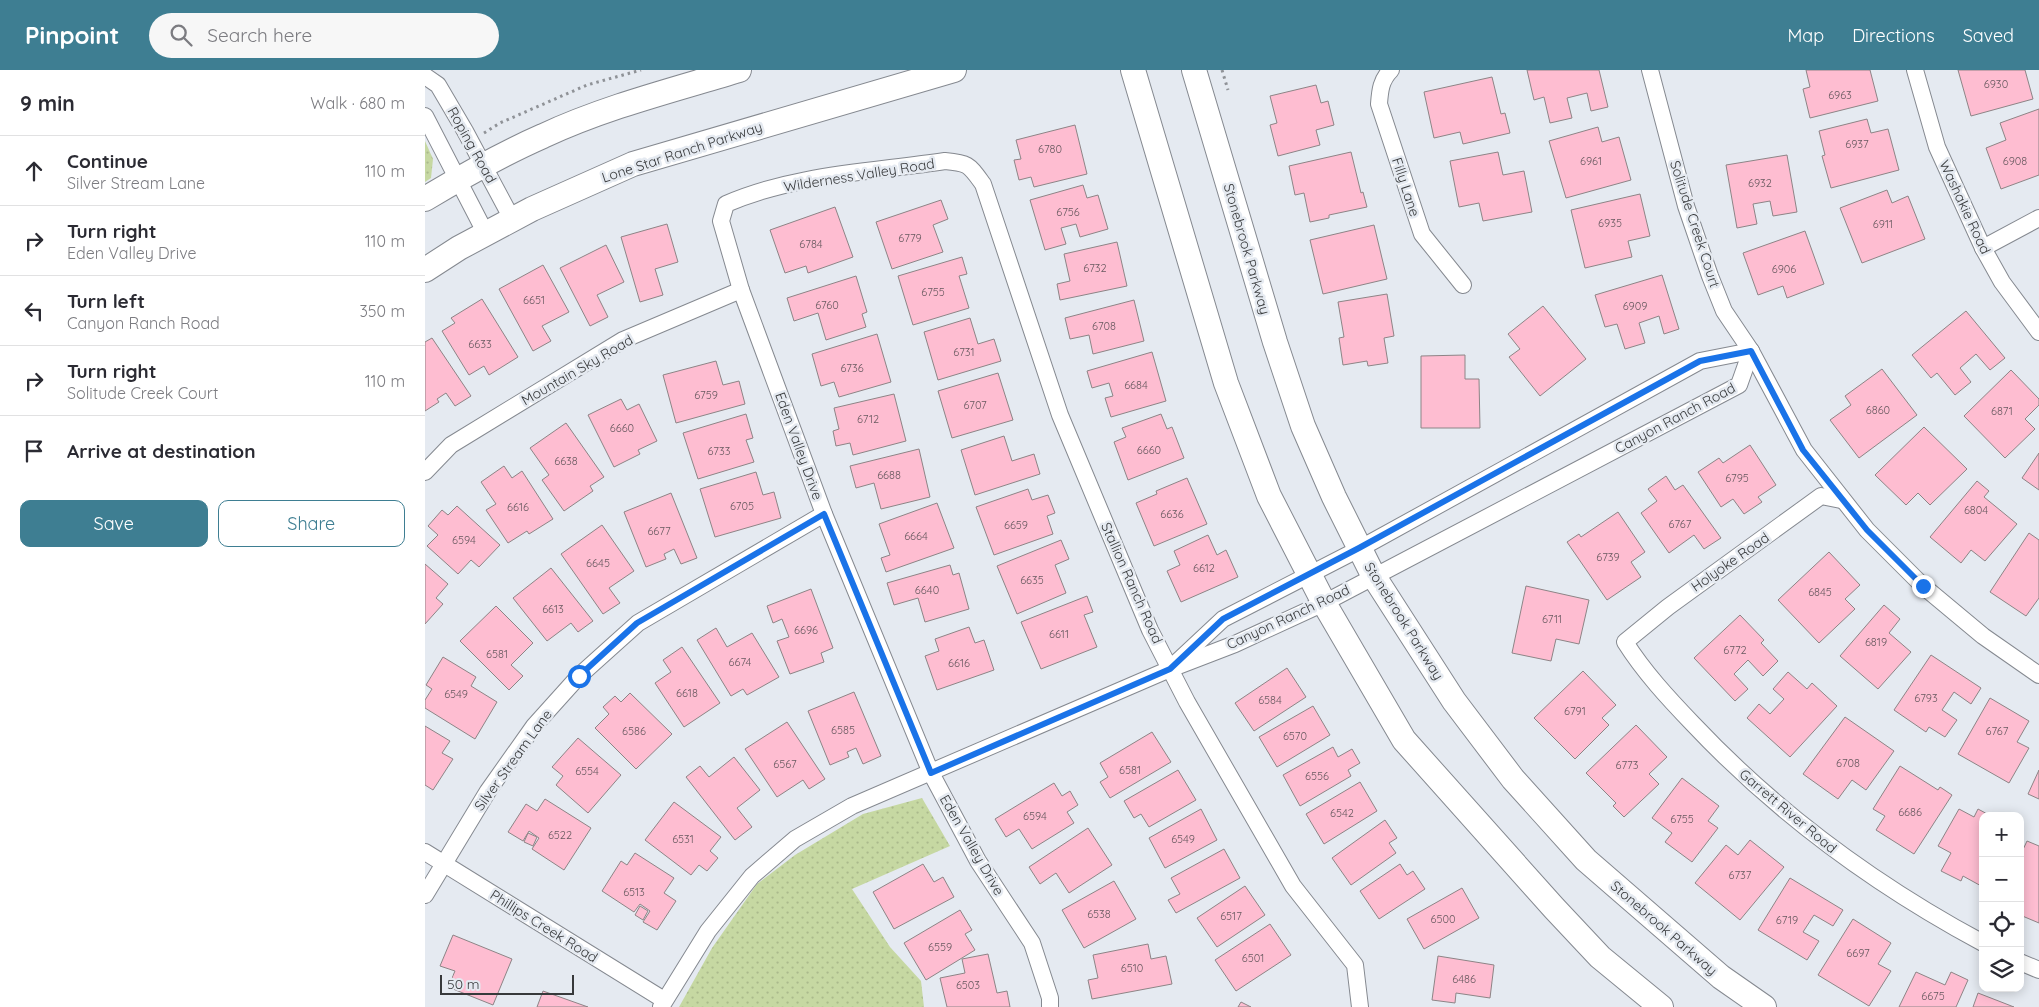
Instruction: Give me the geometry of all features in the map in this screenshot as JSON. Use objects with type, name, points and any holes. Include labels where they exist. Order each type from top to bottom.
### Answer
[{"type":"main road","points":[[425,199],[544,135],[613,108],[739,70]]},
{"type":"main road","name":"Lone Star Ranch Parkway","points":[[425,270],[513,219],[601,177],[633,164],[954,70]]},
{"type":"main road","points":[[1133,70],[1226,383],[1269,496],[1324,603],[1404,740],[1600,957],[1661,1007]]},
{"type":"main road","name":"Stonebrook Parkway","points":[[1195,70],[1275,342],[1303,426],[1334,497],[1373,575],[1454,701],[1513,779],[1586,860],[1721,977],[1764,1007]]},
{"type":"street","name":"Solitude Creek Court","points":[[1650,70],[1686,206],[1697,241],[1724,311],[1751,351],[1803,450],[1841,500],[1923,586],[1983,636],[2039,675]]},
{"type":"street","name":"Washakie Road","points":[[1915,70],[1937,147],[1983,248],[2001,282],[2039,332]]},
{"type":"street","name":"Filly Lane","points":[[1388,73],[1380,90],[1379,104],[1422,234],[1463,285]]},
{"type":"street","name":"Roping Road","points":[[425,76],[438,85],[513,219]]},
{"type":"street","name":"Roping Road","points":[[425,116],[486,234]]},
{"type":"street","name":"Wilderness Valley Road","points":[[741,290],[721,221],[726,204],[750,194],[811,179],[945,161],[963,162]]},
{"type":"street","name":"Stallion Ranch Road","points":[[963,162],[983,184],[1060,415],[1150,630],[1192,710],[1293,886],[1355,966],[1360,1007]]},
{"type":"street","points":[[1983,248],[2039,218]]},
{"type":"street","name":"Mountain Sky Road","points":[[425,472],[451,445],[623,340],[741,290]]},
{"type":"street","name":"Eden Valley Drive","points":[[741,290],[824,514],[931,773],[978,860],[1032,943],[1050,998],[1050,1007]]},
{"type":"street","name":"Canyon Ranch Road","points":[[1170,669],[1223,619],[1359,548],[1700,361],[1751,351]]},
{"type":"street","name":"Canyon Ranch Road","points":[[662,1004],[708,931],[751,876],[795,839],[852,806],[1170,669],[1235,644],[1324,603],[1373,575],[1739,385],[1751,351]]},
{"type":"street","name":"Holyoke Road","points":[[1625,642],[1668,607],[1821,496],[1841,500]]},
{"type":"street","name":"Silver Stream Lane","points":[[425,895],[488,791],[534,726],[579,676],[637,623],[824,514]]},
{"type":"street","name":"Garrett River Road","points":[[1625,642],[1636,660],[1700,731],[1741,772],[1784,810],[1828,846],[1891,890],[1979,941]]},
{"type":"street","name":"Phillips Creek Road","points":[[425,852],[662,1004]]},
{"type":"street","points":[[2024,964],[2039,970]]},
{"type":"path","points":[[470,140],[500,123],[587,85],[641,70]]},
{"type":"path","points":[[1222,70],[1228,90]]},
{"type":"green space","points":[[425,141],[433,159],[431,178],[425,182]]},
{"type":"green space","points":[[922,798],[950,846],[852,889],[890,947],[921,981],[924,1007],[679,1007],[712,948],[757,884],[795,855],[863,814]]},
{"type":"building","points":[[1527,70],[1599,70],[1608,107],[1591,111],[1587,93],[1567,98],[1572,118],[1550,123],[1544,97],[1534,100]]},
{"type":"building","points":[[1806,70],[1870,70],[1878,101],[1810,118],[1803,89],[1810,87]]},
{"type":"building","points":[[1958,70],[2025,70],[2033,99],[1971,116]]},
{"type":"building","points":[[1492,77],[1501,114],[1505,113],[1510,133],[1463,144],[1460,132],[1434,138],[1424,92]]},
{"type":"building","points":[[1316,85],[1321,103],[1328,101],[1334,125],[1316,130],[1320,145],[1278,156],[1270,125],[1277,123],[1270,96]]},
{"type":"building","points":[[2039,109],[2039,175],[2001,189],[1986,148],[2006,140],[2000,123]]},
{"type":"building","points":[[1867,119],[1871,133],[1888,129],[1899,170],[1831,188],[1822,156],[1825,155],[1819,131]]},
{"type":"building","points":[[1075,125],[1087,174],[1034,187],[1031,177],[1019,180],[1014,160],[1021,159],[1016,140]]},
{"type":"building","points":[[1598,127],[1602,142],[1619,137],[1631,180],[1566,198],[1549,141]]},
{"type":"building","points":[[1351,152],[1361,193],[1363,192],[1367,207],[1329,215],[1329,218],[1310,222],[1304,193],[1295,195],[1289,166]]},
{"type":"building","points":[[1498,152],[1503,175],[1524,171],[1532,212],[1483,221],[1479,203],[1459,207],[1450,161]]},
{"type":"building","points":[[1787,155],[1797,212],[1773,216],[1770,201],[1753,204],[1757,224],[1737,228],[1726,165]]},
{"type":"building","points":[[1083,185],[1087,198],[1098,195],[1108,229],[1080,237],[1076,224],[1061,228],[1066,244],[1045,250],[1030,200]]},
{"type":"building","points":[[1887,190],[1892,203],[1908,196],[1925,239],[1862,263],[1840,208]]},
{"type":"building","points":[[1640,194],[1650,236],[1628,241],[1632,257],[1585,268],[1571,210]]},
{"type":"building","points":[[941,200],[948,219],[933,225],[943,252],[892,269],[876,222]]},
{"type":"building","points":[[835,207],[853,257],[808,273],[806,266],[785,273],[770,230]]},
{"type":"building","points":[[667,224],[678,262],[655,269],[663,295],[640,302],[621,237]]},
{"type":"building","points":[[1374,225],[1387,279],[1323,294],[1310,240]]},
{"type":"building","points":[[1805,231],[1824,284],[1787,298],[1783,286],[1758,295],[1743,253]]},
{"type":"building","points":[[1117,242],[1127,286],[1060,300],[1057,284],[1070,281],[1064,254]]},
{"type":"building","points":[[606,245],[624,282],[597,295],[608,317],[590,326],[560,268]]},
{"type":"building","points":[[962,257],[967,274],[959,276],[969,308],[913,325],[898,276]]},
{"type":"building","points":[[543,265],[569,312],[542,326],[551,341],[533,351],[499,289]]},
{"type":"building","points":[[1662,275],[1679,329],[1664,334],[1659,316],[1639,323],[1645,343],[1625,349],[1617,324],[1605,327],[1595,295]]},
{"type":"building","points":[[856,276],[867,312],[862,314],[866,327],[826,340],[818,313],[794,321],[787,298]]},
{"type":"building","points":[[1387,294],[1394,336],[1384,338],[1388,363],[1368,366],[1367,361],[1343,365],[1339,338],[1344,337],[1338,302]]},
{"type":"building","points":[[482,299],[518,357],[489,375],[484,366],[469,375],[442,331],[455,323],[451,318]]},
{"type":"building","points":[[1134,300],[1144,341],[1093,354],[1089,335],[1070,339],[1065,318]]},
{"type":"building","points":[[1543,306],[1586,359],[1540,396],[1509,357],[1520,349],[1508,334]]},
{"type":"building","points":[[1966,311],[2005,358],[1990,370],[1976,354],[1960,368],[1971,382],[1955,395],[1937,373],[1931,378],[1912,355]]},
{"type":"building","points":[[970,318],[978,344],[994,339],[1001,361],[938,380],[924,332]]},
{"type":"building","points":[[877,334],[891,382],[839,397],[834,382],[821,386],[812,354]]},
{"type":"building","points":[[432,338],[471,396],[455,406],[446,393],[437,399],[439,402],[425,411],[425,342]]},
{"type":"building","points":[[1152,352],[1166,401],[1111,417],[1105,398],[1113,396],[1109,383],[1092,388],[1087,371]]},
{"type":"building","points":[[1465,355],[1465,379],[1479,379],[1480,428],[1421,428],[1421,356]]},
{"type":"building","points":[[716,361],[723,385],[739,381],[745,404],[676,423],[663,375]]},
{"type":"building","points":[[1882,369],[1917,415],[1859,458],[1830,420],[1851,405],[1845,396]]},
{"type":"building","points":[[2011,370],[2039,399],[2039,405],[2025,419],[2035,429],[2005,458],[1964,416]]},
{"type":"building","points":[[998,373],[1013,420],[952,438],[938,391]]},
{"type":"building","points":[[894,394],[906,441],[853,455],[850,443],[836,446],[833,431],[839,429],[834,408]]},
{"type":"building","points":[[621,399],[627,410],[639,404],[657,441],[638,450],[640,454],[614,467],[588,415]]},
{"type":"building","points":[[746,414],[753,438],[746,440],[754,462],[698,479],[683,433]]},
{"type":"building","points":[[1161,414],[1167,429],[1172,427],[1184,458],[1128,480],[1114,442],[1126,437],[1122,428]]},
{"type":"building","points":[[566,423],[604,477],[590,486],[593,491],[564,511],[542,480],[549,475],[530,448]]},
{"type":"building","points":[[1924,427],[1967,469],[1930,505],[1918,493],[1906,505],[1875,475]]},
{"type":"building","points":[[1004,436],[1012,461],[1034,454],[1040,474],[975,495],[961,450]]},
{"type":"building","points":[[1750,445],[1776,485],[1758,497],[1762,502],[1744,514],[1733,499],[1721,507],[1698,472],[1719,458],[1723,463]]},
{"type":"building","points":[[919,449],[930,497],[881,509],[874,483],[856,488],[850,466]]},
{"type":"building","points":[[2039,453],[2039,490],[2022,478]]},
{"type":"building","points":[[504,466],[512,478],[522,471],[553,519],[529,534],[527,531],[508,543],[486,510],[496,504],[481,482]]},
{"type":"building","points":[[756,472],[763,495],[774,492],[781,518],[715,537],[700,489]]},
{"type":"building","points":[[1666,476],[1675,490],[1683,485],[1721,538],[1704,549],[1694,535],[1669,553],[1641,513],[1657,501],[1648,489]]},
{"type":"building","points":[[1187,478],[1207,524],[1154,546],[1136,503],[1157,494],[1156,491]]},
{"type":"building","points":[[1977,481],[1989,491],[1984,497],[2017,524],[1985,561],[1971,550],[1961,563],[1930,537]]},
{"type":"building","points":[[1028,489],[1032,500],[1048,495],[1055,513],[1047,516],[1053,534],[994,555],[976,507]]},
{"type":"building","points":[[671,493],[697,558],[681,564],[674,549],[664,554],[666,559],[646,567],[624,512]]},
{"type":"building","points":[[937,503],[954,548],[886,572],[881,558],[890,555],[879,524]]},
{"type":"building","points":[[457,506],[500,545],[479,567],[471,560],[458,574],[427,546],[438,535],[428,526],[442,510],[448,515]]},
{"type":"building","points":[[1618,512],[1645,552],[1631,562],[1641,577],[1607,600],[1567,542],[1579,534],[1581,537]]},
{"type":"building","points":[[602,525],[634,571],[609,588],[620,603],[603,614],[561,554]]},
{"type":"building","points":[[2029,533],[2039,540],[2039,598],[2026,616],[1990,592]]},
{"type":"building","points":[[1208,535],[1217,555],[1226,550],[1238,577],[1181,602],[1167,571],[1180,565],[1174,551]]},
{"type":"building","points":[[1061,540],[1069,559],[1055,565],[1066,593],[1017,614],[997,566]]},
{"type":"building","points":[[1829,552],[1860,585],[1845,599],[1855,609],[1819,643],[1778,600]]},
{"type":"building","points":[[425,564],[448,584],[436,598],[443,604],[425,624]]},
{"type":"building","points":[[950,565],[953,575],[959,573],[969,609],[925,622],[918,598],[894,605],[887,583]]},
{"type":"building","points":[[551,568],[593,621],[578,632],[571,623],[547,641],[513,598]]},
{"type":"building","points":[[1526,586],[1589,600],[1579,644],[1556,639],[1551,661],[1512,653]]},
{"type":"building","points":[[811,589],[833,648],[821,653],[824,662],[790,674],[777,641],[789,637],[782,619],[773,623],[767,606]]},
{"type":"building","points":[[1087,596],[1093,612],[1084,615],[1097,647],[1041,669],[1021,622]]},
{"type":"building","points":[[1884,605],[1900,619],[1889,633],[1911,652],[1878,689],[1840,656]]},
{"type":"building","points":[[496,606],[533,643],[511,665],[523,676],[509,690],[460,641]]},
{"type":"building","points":[[1740,615],[1764,640],[1761,643],[1778,661],[1763,676],[1748,660],[1734,674],[1748,689],[1735,701],[1694,658]]},
{"type":"building","points":[[969,627],[975,643],[984,640],[994,670],[937,690],[925,656],[939,651],[935,639]]},
{"type":"building","points":[[716,628],[727,647],[752,633],[779,677],[747,695],[743,689],[731,696],[697,640]]},
{"type":"building","points":[[682,647],[720,703],[684,727],[655,683],[671,672],[663,660]]},
{"type":"building","points":[[1931,655],[1981,688],[1971,704],[1954,692],[1942,710],[1957,720],[1945,737],[1929,727],[1926,732],[1894,710]]},
{"type":"building","points":[[443,657],[476,677],[471,686],[497,702],[475,739],[425,708],[425,700],[432,689],[426,685]]},
{"type":"building","points":[[1287,668],[1306,697],[1254,731],[1235,703]]},
{"type":"building","points":[[1583,671],[1616,705],[1602,718],[1609,725],[1575,759],[1534,718]]},
{"type":"building","points":[[1788,672],[1807,689],[1812,683],[1837,706],[1790,757],[1747,718],[1759,704],[1770,714],[1784,699],[1773,689]]},
{"type":"building","points":[[854,692],[881,756],[863,764],[856,748],[847,752],[849,757],[830,765],[808,711]]},
{"type":"building","points":[[630,693],[672,734],[636,769],[595,728],[609,714],[603,707],[615,696],[621,702]]},
{"type":"building","points":[[1990,698],[2029,721],[2017,742],[2029,748],[2009,783],[1958,754]]},
{"type":"building","points":[[1313,706],[1330,735],[1277,767],[1259,737]]},
{"type":"building","points":[[1845,717],[1894,751],[1866,790],[1852,780],[1838,799],[1803,774]]},
{"type":"building","points":[[787,722],[825,779],[809,789],[803,780],[777,797],[745,749]]},
{"type":"building","points":[[1636,725],[1667,757],[1649,774],[1659,784],[1624,817],[1613,806],[1616,803],[1586,773]]},
{"type":"building","points":[[425,726],[450,741],[442,753],[453,759],[433,790],[425,785]]},
{"type":"building","points":[[1152,732],[1171,762],[1110,798],[1100,782],[1108,777],[1100,763]]},
{"type":"building","points":[[578,738],[621,775],[588,813],[556,785],[563,776],[552,767]]},
{"type":"building","points":[[1333,747],[1338,757],[1352,749],[1360,763],[1348,770],[1351,776],[1300,806],[1283,775]]},
{"type":"building","points":[[734,757],[760,790],[737,808],[752,827],[735,840],[686,777],[700,766],[709,777]]},
{"type":"building","points":[[1900,766],[1938,790],[1940,787],[1952,795],[1914,854],[1876,830],[1885,816],[1873,809]]},
{"type":"building","points":[[1178,770],[1196,800],[1149,827],[1141,814],[1134,818],[1124,801]]},
{"type":"building","points":[[2039,770],[2039,799],[2028,794]]},
{"type":"building","points":[[1682,778],[1719,806],[1708,821],[1718,828],[1692,862],[1665,842],[1672,833],[1652,818]]},
{"type":"building","points":[[1360,782],[1377,811],[1324,844],[1306,814]]},
{"type":"building","points":[[1054,783],[1062,796],[1070,791],[1078,805],[1067,812],[1074,823],[1032,849],[1019,829],[1006,837],[995,819]]},
{"type":"building","points":[[545,799],[591,828],[564,870],[532,849],[539,838],[529,831],[523,841],[508,832],[526,804],[537,811]]},
{"type":"building","points":[[674,802],[721,837],[710,851],[718,858],[707,871],[699,865],[691,875],[645,840]]},
{"type":"building","points":[[1201,809],[1217,840],[1165,868],[1149,838]]},
{"type":"building","points":[[1959,809],[1974,817],[1978,809],[1984,812],[1979,812],[1979,885],[1963,876],[1961,881],[1941,871],[1951,853],[1938,846]]},
{"type":"building","points":[[1385,820],[1397,838],[1389,843],[1396,853],[1351,885],[1332,858]]},
{"type":"building","points":[[1088,828],[1112,865],[1069,893],[1056,873],[1040,884],[1029,867]]},
{"type":"building","points":[[528,833],[537,837],[533,846],[524,842]]},
{"type":"building","points":[[1750,840],[1784,867],[1740,920],[1695,883],[1726,845],[1738,855]]},
{"type":"building","points":[[2027,841],[2039,846],[2039,923],[2024,917],[2024,847]]},
{"type":"building","points":[[1224,849],[1240,878],[1176,913],[1168,900],[1180,894],[1171,878]]},
{"type":"building","points":[[635,853],[674,878],[664,893],[676,901],[657,930],[643,922],[650,911],[640,904],[634,912],[602,891],[621,861],[627,865]]},
{"type":"building","points":[[923,864],[934,882],[943,877],[954,897],[894,929],[873,892]]},
{"type":"building","points":[[1400,864],[1407,875],[1413,871],[1425,889],[1379,919],[1360,891]]},
{"type":"building","points":[[1790,878],[1843,910],[1833,926],[1814,915],[1803,932],[1819,941],[1807,960],[1758,930]]},
{"type":"building","points":[[1114,881],[1136,919],[1084,948],[1062,910]]},
{"type":"building","points":[[1245,886],[1265,915],[1217,947],[1197,918]]},
{"type":"building","points":[[1462,888],[1479,918],[1424,949],[1407,919]]},
{"type":"building","points":[[640,906],[648,911],[643,920],[635,915]]},
{"type":"building","points":[[960,910],[972,930],[965,934],[975,950],[926,980],[904,943]]},
{"type":"building","points":[[1853,919],[1891,943],[1878,964],[1891,971],[1869,1006],[1818,975]]},
{"type":"building","points":[[1270,924],[1291,955],[1236,991],[1215,960]]},
{"type":"building","points":[[453,935],[512,959],[493,1005],[448,987],[455,971],[440,966]]},
{"type":"building","points":[[1148,944],[1151,959],[1166,956],[1172,984],[1092,999],[1088,980],[1098,978],[1093,955]]},
{"type":"building","points":[[988,954],[997,993],[1007,991],[1010,1007],[947,1007],[940,978],[965,973],[962,959]]},
{"type":"building","points":[[1438,956],[1494,965],[1490,998],[1456,993],[1455,1003],[1432,1000]]},
{"type":"building","points":[[1916,972],[1945,985],[1951,972],[1968,980],[1956,1007],[1899,1007]]},
{"type":"building","points":[[543,991],[588,1007],[537,1007]]},
{"type":"building","points":[[1978,993],[2014,1007],[1973,1007]]},
{"type":"building","points":[[1241,1002],[1251,1007],[1238,1007]]},
{"type":"route","points":[[579,676],[637,623],[824,514],[931,773],[1170,669],[1223,619],[1359,548],[1700,361],[1751,351],[1803,450],[1841,500],[1867,530],[1923,586]]}]
